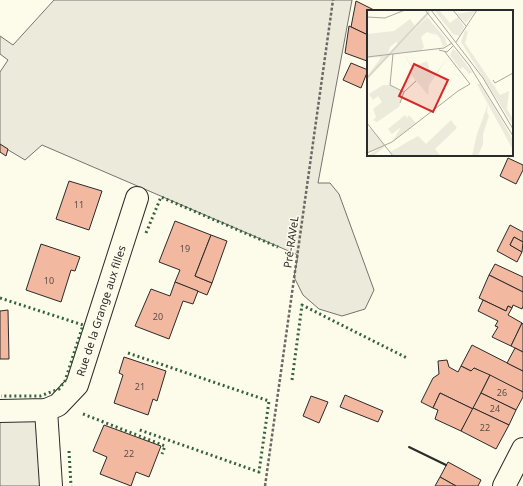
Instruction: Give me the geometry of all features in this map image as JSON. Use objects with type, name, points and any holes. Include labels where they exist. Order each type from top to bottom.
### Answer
[{"type":"street","name":"Rue de la Grange aux filles","points":[[0,412],[46,410],[58,405],[77,385],[137,198]]},
{"type":"street","points":[[46,410],[51,486]]},
{"type":"street","points":[[504,486],[523,449]]},
{"type":"path","name":"Pré-RAVeL","points":[[264,486],[333,0]]},
{"type":"shaded area","points":[[54,0],[352,0],[318,183],[330,183],[339,194],[374,290],[365,309],[342,316],[319,309],[303,295],[294,277],[298,255],[42,145],[25,160],[0,145],[0,72],[8,60],[0,54],[0,36],[13,45]]},
{"type":"shaded area","points":[[46,410],[51,486],[0,486],[0,411]]},
{"type":"building","points":[[356,1],[374,10],[367,10],[367,35],[351,27]]},
{"type":"building","points":[[349,26],[367,35],[367,61],[345,53]]},
{"type":"building","points":[[351,63],[367,70],[361,88],[343,80]]},
{"type":"building","points":[[0,144],[8,149],[6,156],[0,152]]},
{"type":"building","points":[[508,158],[523,165],[523,170],[516,184],[500,176]]},
{"type":"building","points":[[69,181],[102,191],[89,230],[56,219]]},
{"type":"building","points":[[175,221],[211,235],[195,276],[212,283],[207,295],[175,282],[180,270],[159,262]]},
{"type":"building","points":[[510,225],[523,232],[523,242],[514,237],[510,245],[522,252],[517,262],[497,251]]},
{"type":"building","points":[[211,235],[227,241],[212,283],[195,276]]},
{"type":"building","points":[[514,237],[523,242],[522,252],[510,245]]},
{"type":"building","points":[[41,244],[80,257],[75,271],[71,270],[61,302],[26,290]]},
{"type":"building","points":[[495,264],[523,277],[523,292],[489,275]]},
{"type":"building","points":[[489,275],[523,292],[522,309],[513,305],[512,308],[508,306],[506,311],[479,298]]},
{"type":"building","points":[[175,282],[198,291],[193,304],[183,301],[169,339],[135,326],[151,289],[170,296]]},
{"type":"building","points":[[483,300],[506,311],[508,306],[512,308],[508,315],[522,323],[511,346],[492,337],[498,327],[495,326],[498,321],[478,311]]},
{"type":"building","points":[[8,310],[9,359],[0,359],[0,311]]},
{"type":"building","points":[[522,323],[523,324],[523,352],[511,346]]},
{"type":"building","points":[[472,345],[523,371],[523,392],[474,368],[471,371],[461,366]]},
{"type":"building","points":[[515,348],[523,352],[523,371],[507,363]]},
{"type":"building","points":[[124,357],[166,371],[157,401],[153,399],[148,415],[114,403],[123,375],[119,373]]},
{"type":"building","points":[[447,360],[449,367],[458,372],[461,366],[471,371],[474,368],[490,375],[473,409],[440,393],[433,408],[421,402],[433,378],[439,374],[438,361]]},
{"type":"building","points":[[490,375],[523,392],[523,397],[516,410],[481,393]]},
{"type":"building","points":[[440,393],[473,409],[461,431],[435,419],[438,410],[433,408]]},
{"type":"building","points":[[481,393],[516,410],[509,425],[473,408]]},
{"type":"building","points":[[345,395],[383,411],[378,422],[340,407]]},
{"type":"building","points":[[311,396],[328,402],[319,423],[303,416]]},
{"type":"building","points":[[473,408],[509,425],[496,449],[461,431]]},
{"type":"building","points":[[104,425],[161,446],[149,477],[136,472],[131,486],[100,474],[107,457],[93,451]]},
{"type":"building","points":[[448,462],[481,480],[478,486],[456,486],[440,477]]},
{"type":"building","points":[[440,477],[456,486],[435,486]]},
{"type":"hedge","points":[[146,233],[161,197],[278,247]]},
{"type":"hedge","points":[[0,298],[83,325],[65,381],[59,389],[40,396],[1,396]]},
{"type":"hedge","points":[[292,380],[302,305],[407,358]]},
{"type":"hedge","points":[[128,353],[269,401],[259,472],[137,429]]},
{"type":"hedge","points":[[83,414],[165,446],[162,454]]},
{"type":"hedge","points":[[69,451],[71,486]]},
{"type":"wall","points":[[409,447],[446,465]]}]
